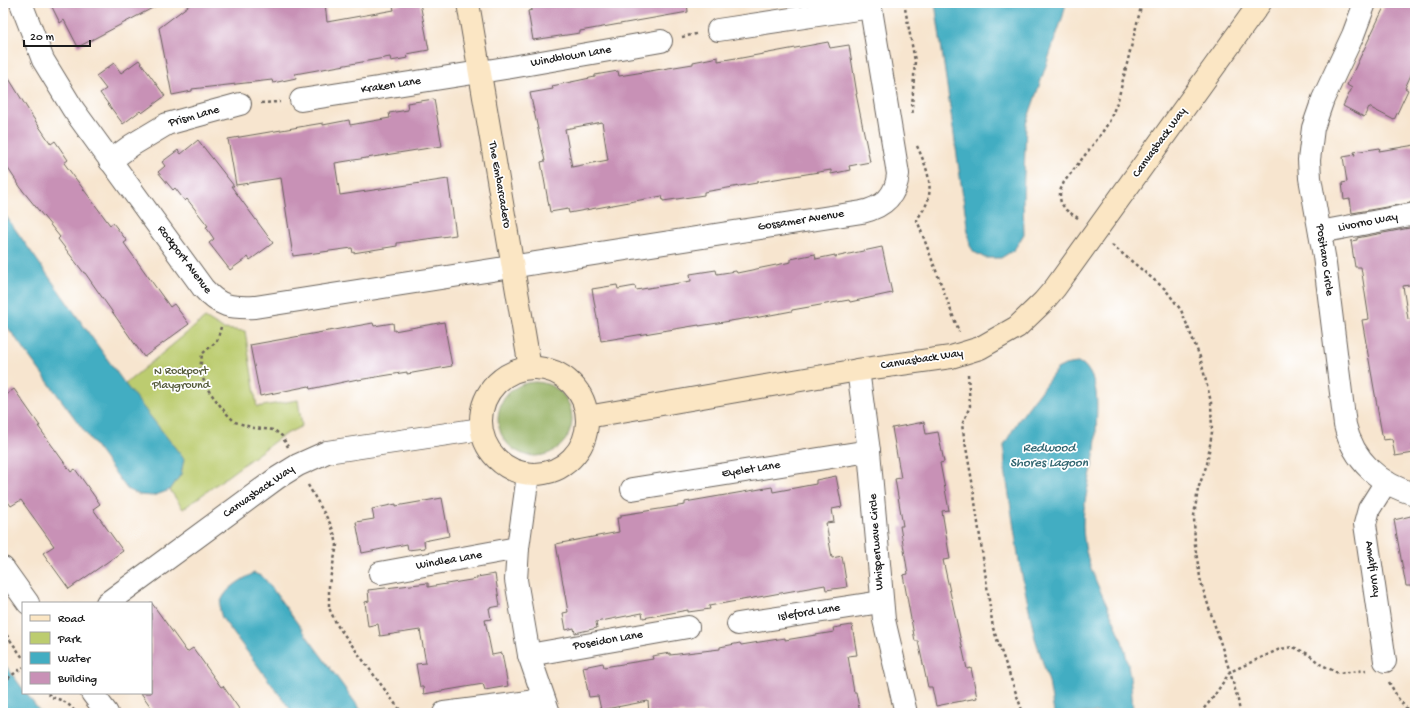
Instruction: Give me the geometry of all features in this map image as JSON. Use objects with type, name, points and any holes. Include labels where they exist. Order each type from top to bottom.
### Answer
[{"type":"street","name":"Rockport Avenue","points":[[21,3],[43,60],[73,109],[203,288],[214,299],[227,306],[239,308],[255,307],[513,266]]},
{"type":"street","name":"The Embarcadero","points":[[468,3],[530,368]]},
{"type":"street","name":"Canvasback Way","points":[[587,417],[858,370],[951,357],[967,353],[1005,335],[1024,321],[1043,302],[1105,220],[1260,3]]},
{"type":"street","name":"Positano Circle","points":[[1365,3],[1353,35],[1323,99],[1313,128],[1310,145],[1309,168],[1324,256],[1346,429],[1357,454],[1369,469],[1386,482],[1415,494]]},
{"type":"street","points":[[718,30],[870,5]]},
{"type":"street","name":"Gossamer Avenue","points":[[513,266],[862,212],[884,204],[897,186],[898,174],[870,5]]},
{"type":"street","name":"Windblown Lane","points":[[480,72],[661,41]]},
{"type":"street","name":"Kraken Lane","points":[[301,100],[480,72]]},
{"type":"street","name":"Prism Lane","points":[[110,161],[132,145],[168,124],[240,104]]},
{"type":"street","name":"Livorno Way","points":[[1320,232],[1415,214]]},
{"type":"street","points":[[530,368],[547,370],[562,376],[574,387],[583,401],[587,417],[585,434],[581,445],[567,463],[552,471],[528,475],[516,471],[500,461],[488,447],[481,428],[482,411],[487,394],[498,381],[513,372],[530,368]]},
{"type":"street","name":"Whisperwave Circle","points":[[858,370],[869,451],[881,602],[889,647],[906,713]]},
{"type":"street","name":"Canvasback Way","points":[[109,602],[298,464],[327,452],[481,428]]},
{"type":"street","name":"Eyelet Lane","points":[[632,489],[869,451]]},
{"type":"street","points":[[444,713],[547,706],[528,655],[516,580],[518,548],[528,475]]},
{"type":"street","name":"Amalfi Way","points":[[1383,662],[1365,524],[1369,509],[1386,482]]},
{"type":"street","name":"Windlea Lane","points":[[380,573],[518,548]]},
{"type":"street","points":[[3,568],[27,602]]},
{"type":"street","name":"Isleford Lane","points":[[738,624],[881,602]]},
{"type":"street","name":"Poseidon Lane","points":[[528,655],[688,627]]},
{"type":"street","points":[[93,694],[107,713]]},
{"type":"path","points":[[904,3],[915,61],[912,107],[913,119]]},
{"type":"path","points":[[1084,223],[1066,210],[1060,198],[1060,191],[1064,182],[1099,137],[1118,100],[1142,3]]},
{"type":"path","points":[[661,41],[718,30]]},
{"type":"path","points":[[240,104],[301,100]]},
{"type":"path","points":[[916,145],[928,174],[930,186],[928,200],[917,220],[967,353],[970,406],[962,426],[972,481],[993,628],[1023,713]]},
{"type":"path","points":[[1110,243],[1165,289],[1181,310],[1200,357],[1211,402],[1212,432],[1206,464],[1198,489],[1194,516],[1195,546],[1201,583],[1230,672],[1240,713]]},
{"type":"path","points":[[227,306],[217,342],[202,354],[200,370],[206,387],[225,412],[235,422],[254,428],[274,430],[282,436],[314,496],[331,524],[335,536],[337,545],[329,584],[329,608],[338,626],[356,652],[402,713]]},
{"type":"path","points":[[3,630],[22,657]]},
{"type":"path","points":[[1200,713],[1212,699],[1230,672],[1280,649],[1293,647],[1308,654],[1320,664],[1338,673],[1371,668],[1383,662],[1389,684],[1410,713]]},
{"type":"path","points":[[3,682],[22,668]]},
{"type":"path","points":[[49,694],[51,697],[62,700],[72,707],[76,713]]},
{"type":"green space","name":"N Rockport Playground","points":[[205,318],[223,329],[245,331],[257,407],[298,400],[302,426],[282,436],[183,509],[170,490],[181,474],[125,384]]},
{"type":"green space","points":[[535,382],[556,388],[566,398],[572,419],[566,440],[556,450],[535,456],[514,450],[504,440],[498,419],[504,398],[514,388]]},
{"type":"water","points":[[935,3],[1066,3],[1063,16],[1026,124],[1023,200],[1024,234],[1014,250],[1001,258],[985,258],[974,252],[970,246]]},
{"type":"water","points":[[3,212],[125,384],[184,459],[181,474],[170,490],[153,496],[140,495],[127,489],[3,321]]},
{"type":"water","name":"Redwood Shores Lagoon","points":[[1077,363],[1083,364],[1089,371],[1093,380],[1097,398],[1095,449],[1085,500],[1083,526],[1086,552],[1094,576],[1120,635],[1126,654],[1130,674],[1133,713],[1054,713],[1049,682],[1035,638],[1019,561],[1005,469],[1004,445],[1018,421],[1057,369],[1065,365]]},
{"type":"water","points":[[254,573],[263,577],[268,583],[363,713],[293,713],[222,618],[220,606],[224,595],[233,586]]},
{"type":"water","points":[[3,662],[22,688],[22,694],[27,694],[41,713],[3,713]]},
{"type":"building","points":[[50,3],[162,3],[78,47],[64,20],[60,23]]},
{"type":"building","points":[[192,3],[325,3],[327,22],[394,10],[393,6],[407,3],[420,3],[429,50],[407,54],[408,58],[391,61],[390,57],[295,74],[296,78],[273,83],[272,80],[192,89],[192,91],[172,95],[159,28]]},
{"type":"building","points":[[531,3],[687,3],[688,12],[580,31],[580,33],[533,40],[528,11],[532,10]]},
{"type":"building","points":[[1386,3],[1415,3],[1415,66],[1405,88],[1408,90],[1394,120],[1369,107],[1364,117],[1343,106],[1352,88],[1347,85]]},
{"type":"building","points":[[828,42],[830,48],[849,45],[856,94],[870,162],[849,166],[850,170],[831,174],[831,170],[757,182],[704,192],[704,195],[663,201],[662,196],[569,213],[568,209],[550,212],[541,162],[545,161],[530,93],[553,89],[552,86],[595,77],[595,75],[618,71],[619,76],[693,64],[693,62],[718,57],[718,61]],"holes":[[[602,122],[608,160],[572,167],[565,129]]]},
{"type":"building","points":[[139,60],[165,96],[142,113],[140,111],[123,124],[100,93],[106,89],[96,76],[114,63],[121,73]]},
{"type":"building","points":[[3,69],[51,144],[55,141],[68,160],[64,163],[110,225],[113,223],[127,241],[124,243],[170,307],[174,304],[189,324],[144,357],[85,273],[58,239],[60,237],[23,191],[3,161]]},
{"type":"building","points":[[434,99],[442,146],[335,163],[340,195],[448,179],[456,235],[397,243],[397,246],[353,253],[352,248],[293,256],[281,178],[236,185],[228,139],[323,123],[323,125],[349,120],[350,125],[390,118],[389,113],[408,110],[407,103]]},
{"type":"building","points":[[198,140],[234,186],[231,186],[273,243],[250,260],[248,257],[230,270],[209,243],[214,239],[206,227],[208,226],[187,199],[185,201],[175,188],[173,190],[158,172],[165,166],[162,162],[178,150],[181,154]]},
{"type":"building","points":[[1415,145],[1415,202],[1352,213],[1350,199],[1344,200],[1342,183],[1347,182],[1343,157],[1355,155],[1354,152],[1380,148],[1379,151]]},
{"type":"building","points":[[1415,227],[1415,284],[1403,286],[1408,319],[1415,318],[1415,445],[1412,445],[1414,453],[1395,456],[1392,439],[1383,440],[1362,320],[1369,319],[1361,267],[1355,267],[1351,241],[1357,240],[1357,238]]},
{"type":"building","points":[[882,247],[892,293],[850,302],[849,300],[749,319],[699,325],[601,341],[592,289],[617,285],[618,289],[635,286],[636,290],[691,281],[690,274],[716,270],[717,274],[736,271],[737,273],[791,262],[791,259],[815,254],[816,259],[835,255],[835,257]]},
{"type":"building","points":[[444,322],[452,366],[407,374],[407,372],[358,379],[310,389],[309,386],[260,396],[250,345],[373,323],[374,326],[393,323],[394,331]]},
{"type":"building","points":[[14,389],[71,472],[75,469],[100,504],[93,509],[123,551],[69,589],[43,553],[54,546],[21,500],[11,506],[3,495],[3,397]]},
{"type":"building","points":[[924,422],[926,434],[938,432],[944,462],[940,463],[949,510],[942,511],[950,559],[943,560],[967,669],[971,668],[977,698],[936,706],[932,687],[928,687],[918,641],[915,641],[903,575],[908,574],[900,526],[903,526],[895,479],[901,478],[892,428]]},
{"type":"building","points":[[836,476],[842,507],[832,509],[834,522],[826,523],[832,558],[842,556],[847,587],[826,590],[825,585],[709,606],[710,609],[688,612],[688,610],[643,618],[642,613],[596,622],[597,628],[575,633],[574,628],[566,630],[563,613],[568,612],[556,544],[619,532],[617,518],[621,518],[621,515],[685,505],[685,502],[772,487],[773,492],[816,484],[816,480]]},
{"type":"building","points":[[442,498],[449,536],[424,541],[425,548],[408,550],[407,544],[362,553],[356,522],[374,519],[372,509],[396,504],[396,506]]},
{"type":"building","points":[[1415,515],[1415,586],[1406,586],[1394,520]]},
{"type":"building","points":[[495,574],[500,606],[489,608],[491,619],[485,620],[492,655],[502,653],[508,686],[485,690],[483,684],[424,694],[423,687],[420,687],[416,664],[426,663],[420,630],[380,636],[378,624],[368,626],[365,602],[369,601],[368,590],[428,583],[428,587],[477,579],[477,577]]},
{"type":"building","points":[[152,603],[187,652],[193,648],[242,713],[155,713],[142,694],[152,694]]},
{"type":"building","points":[[852,625],[857,655],[848,656],[854,692],[856,692],[860,713],[649,713],[648,701],[601,710],[598,696],[589,697],[583,667],[603,663],[604,667],[653,659],[652,656],[720,649],[720,647],[740,643],[741,645],[785,638],[785,640],[834,632],[833,628]]}]
